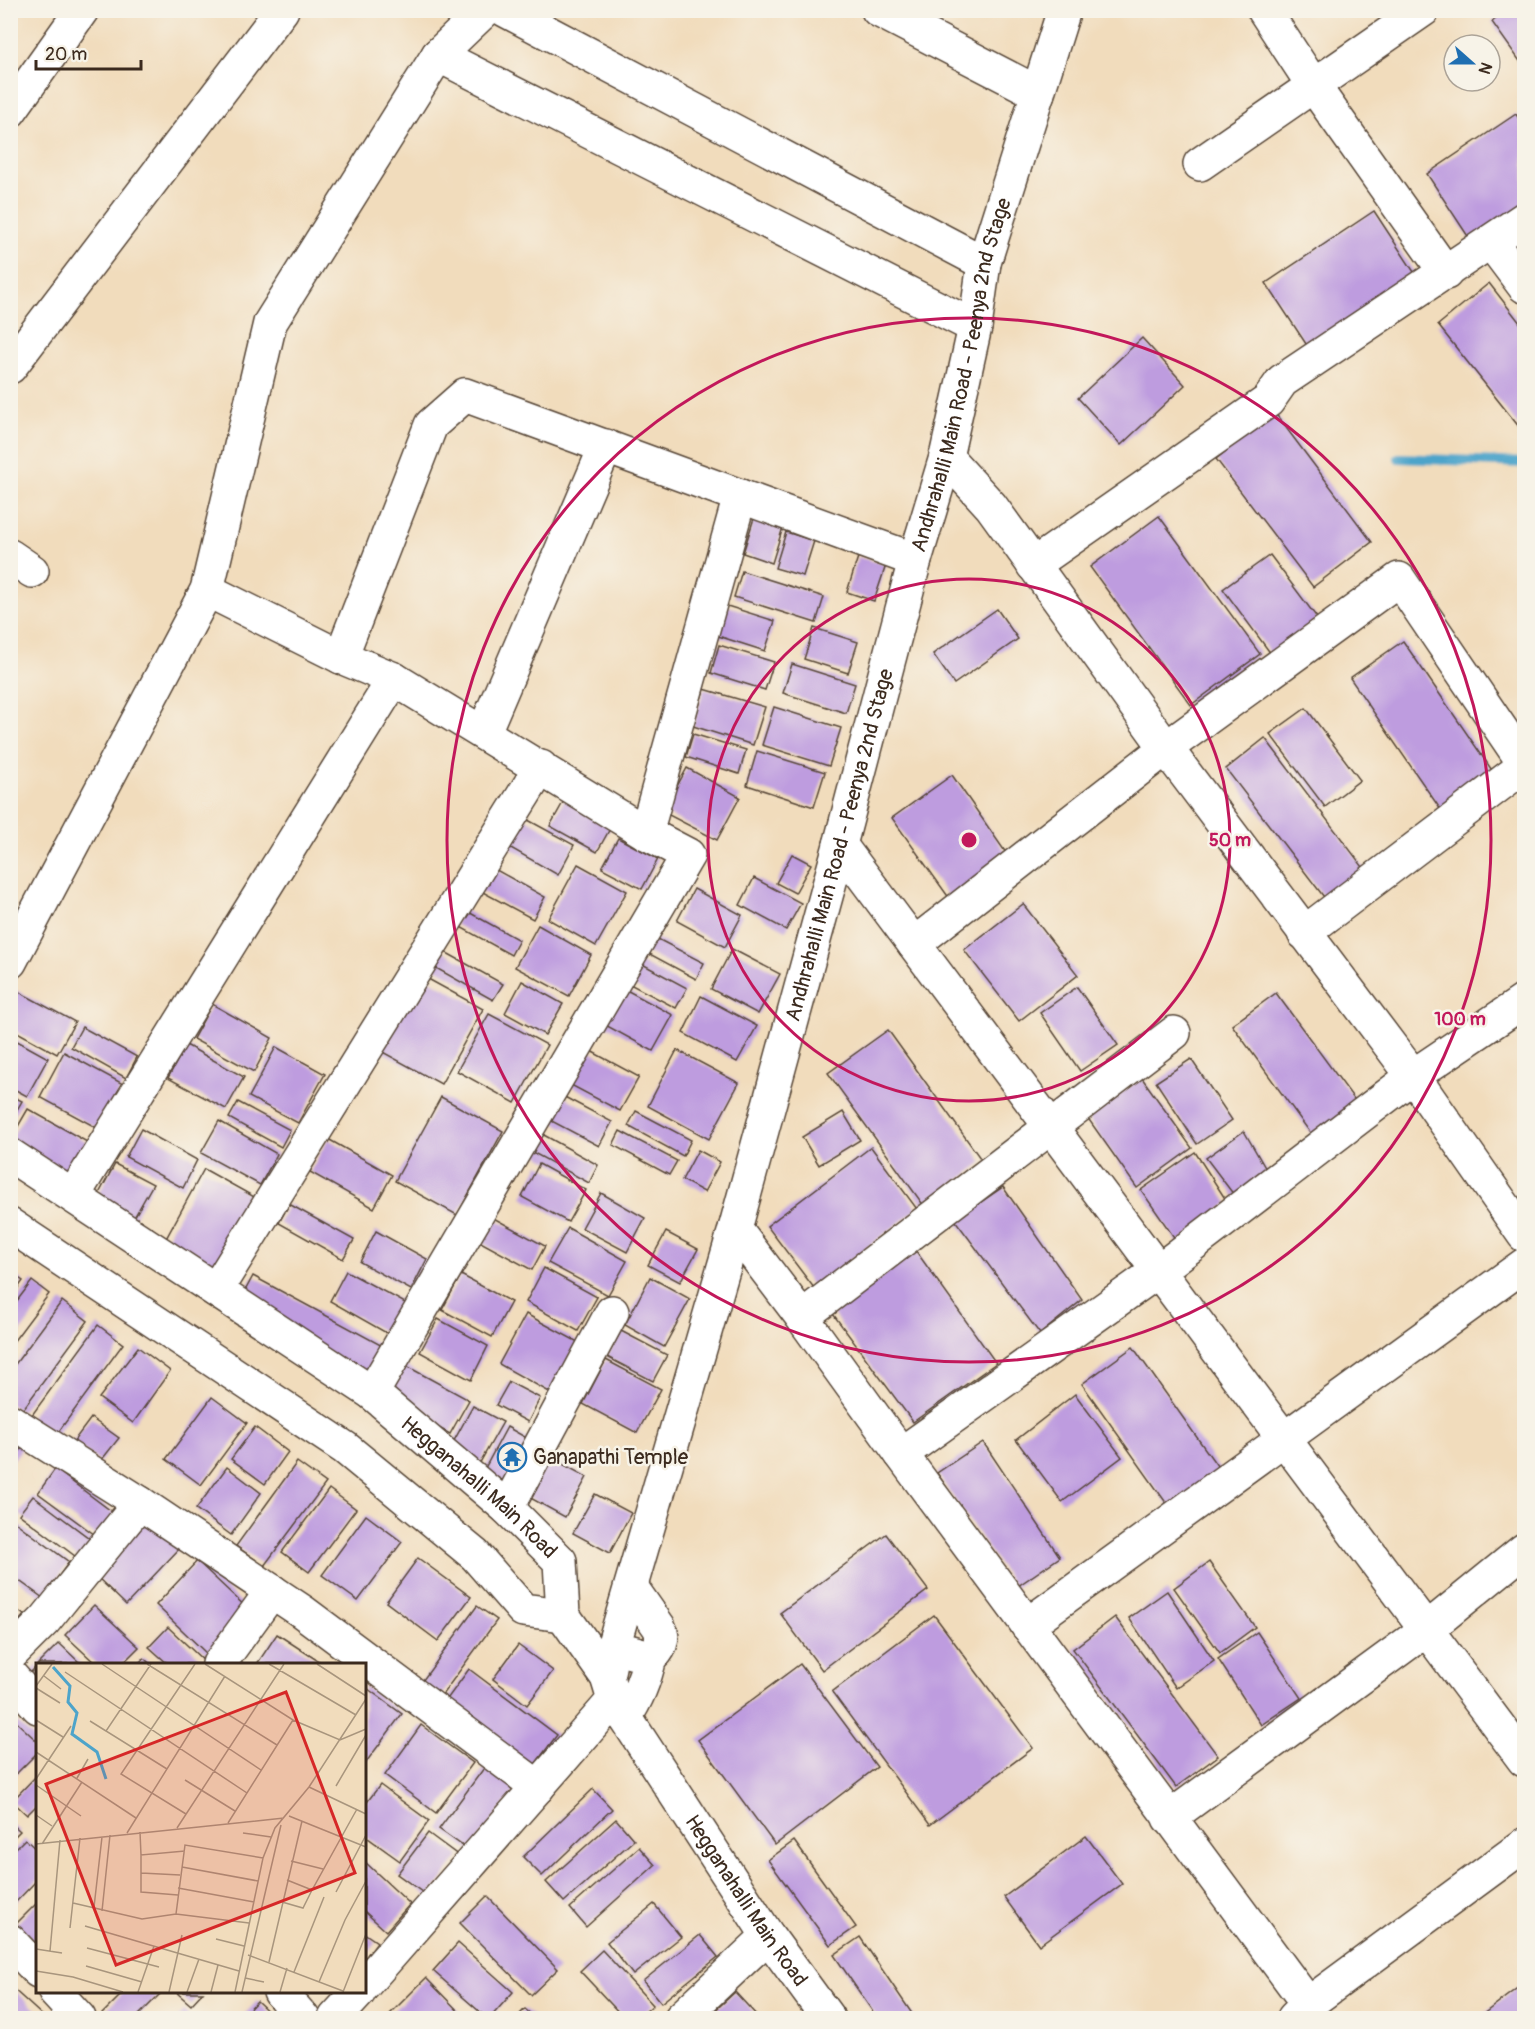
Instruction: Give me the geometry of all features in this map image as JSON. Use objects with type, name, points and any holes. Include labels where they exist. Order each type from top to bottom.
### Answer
[{"type":"street","points":[[10,111],[82,10]]},
{"type":"street","points":[[10,367],[21,330],[282,10]]},
{"type":"street","points":[[10,962],[207,590],[270,323],[438,56],[485,10]]},
{"type":"street","points":[[506,10],[984,263]]},
{"type":"street","points":[[878,10],[1038,93]]},
{"type":"street","name":"Andhrahalli Main Road - Peenya 2nd Stage","points":[[615,1685],[631,1587],[735,1229],[915,560],[946,457],[975,327],[984,263],[1064,10]]},
{"type":"street","points":[[1264,10],[1446,273]]},
{"type":"street","points":[[1200,164],[1423,10]]},
{"type":"street","points":[[438,56],[975,327]]},
{"type":"street","points":[[1033,566],[1268,401],[1282,381],[1524,219]]},
{"type":"street","points":[[1491,242],[1524,286]]},
{"type":"street","points":[[341,657],[431,425],[465,395],[915,560]]},
{"type":"street","points":[[484,732],[606,446]]},
{"type":"street","points":[[946,457],[990,506],[1166,748],[1413,1076],[1524,1235]]},
{"type":"street","points":[[646,833],[740,496]]},
{"type":"street","points":[[914,944],[1166,748],[1399,579],[1524,764],[1304,933]]},
{"type":"street","points":[[207,590],[341,657],[394,679],[646,833],[688,855],[372,1393]]},
{"type":"street","points":[[74,1196],[394,679]]},
{"type":"street","points":[[216,1290],[541,767]]},
{"type":"street","points":[[840,845],[1524,1761]]},
{"type":"street","points":[[901,1454],[1158,1271],[1413,1076],[1524,1001]]},
{"type":"street","points":[[802,1317],[1174,1033]]},
{"type":"street","name":"Hegganahalli Main Road","points":[[10,1155],[372,1393],[507,1508],[560,1561],[563,1615],[615,1685],[768,1936],[828,2019]]},
{"type":"street","points":[[10,1225],[345,1448],[475,1555],[523,1610],[563,1615]]},
{"type":"street","points":[[735,1229],[1169,1818],[1301,2011],[1524,1845]]},
{"type":"street","points":[[1027,1625],[1524,1264]]},
{"type":"street","points":[[507,1508],[612,1312]]},
{"type":"street","points":[[10,1421],[140,1503],[303,1612],[538,1787]]},
{"type":"street","points":[[10,1655],[45,1620],[140,1503]]},
{"type":"street","points":[[1169,1818],[1427,1629],[1524,1550]]},
{"type":"street","points":[[366,1983],[538,1787],[615,1685],[657,1653],[663,1633],[631,1587]]},
{"type":"street","points":[[220,1663],[272,1592]]},
{"type":"street","points":[[615,1685],[638,1698],[650,1657]]},
{"type":"street","points":[[10,1675],[36,1705]]},
{"type":"street","points":[[681,2019],[768,1936]]},
{"type":"street","points":[[10,1941],[36,1969]]},
{"type":"street","points":[[57,1993],[80,2019]]},
{"type":"street","points":[[281,1993],[303,2019]]},
{"type":"street","points":[[335,2019],[358,1993]]},
{"type":"building","points":[[1508,10],[1524,10],[1524,67],[1502,33],[1492,22]]},
{"type":"building","points":[[1516,114],[1524,127],[1524,210],[1473,244],[1427,174]]},
{"type":"building","points":[[1374,211],[1416,275],[1308,347],[1266,283]]},
{"type":"building","points":[[1489,283],[1524,328],[1524,433],[1438,325]]},
{"type":"building","points":[[1142,338],[1185,385],[1121,445],[1078,398]]},
{"type":"building","points":[[1275,413],[1372,542],[1313,587],[1216,459]]},
{"type":"building","points":[[755,515],[784,524],[772,563],[743,553]]},
{"type":"building","points":[[1159,516],[1260,654],[1191,705],[1090,567]]},
{"type":"building","points":[[786,532],[814,541],[803,576],[775,568]]},
{"type":"building","points":[[1270,555],[1318,619],[1271,654],[1223,589]]},
{"type":"building","points":[[858,557],[886,565],[874,601],[847,592]]},
{"type":"building","points":[[742,571],[824,597],[816,623],[734,597]]},
{"type":"building","points":[[724,605],[775,621],[765,651],[715,635]]},
{"type":"building","points":[[997,609],[1018,639],[954,684],[933,654]]},
{"type":"building","points":[[814,628],[858,642],[848,673],[804,659]]},
{"type":"building","points":[[1403,641],[1496,776],[1443,813],[1350,678]]},
{"type":"building","points":[[719,645],[774,662],[765,690],[711,673]]},
{"type":"building","points":[[792,664],[855,684],[846,713],[783,693]]},
{"type":"building","points":[[704,689],[765,707],[753,745],[693,726]]},
{"type":"building","points":[[774,707],[841,728],[829,766],[762,745]]},
{"type":"building","points":[[1306,708],[1360,780],[1325,807],[1270,734]]},
{"type":"building","points":[[693,734],[746,750],[739,774],[686,757]]},
{"type":"building","points":[[1265,738],[1366,871],[1327,901],[1226,769]]},
{"type":"building","points":[[757,751],[825,772],[814,807],[747,785]]},
{"type":"building","points":[[687,768],[740,797],[717,840],[663,812]]},
{"type":"building","points":[[952,775],[1011,860],[952,902],[892,818]]},
{"type":"building","points":[[565,799],[612,825],[597,852],[550,826]]},
{"type":"building","points":[[517,814],[574,845],[558,875],[502,843]]},
{"type":"building","points":[[618,838],[658,859],[642,889],[602,868]]},
{"type":"building","points":[[792,854],[811,864],[795,893],[776,883]]},
{"type":"building","points":[[578,864],[627,891],[596,946],[548,919]]},
{"type":"building","points":[[489,866],[545,897],[533,919],[477,889]]},
{"type":"building","points":[[754,878],[801,903],[786,930],[740,905]]},
{"type":"building","points":[[694,889],[742,915],[725,947],[677,921]]},
{"type":"building","points":[[1023,904],[1078,975],[1019,1021],[964,950]]},
{"type":"building","points":[[463,909],[519,940],[511,955],[455,924]]},
{"type":"building","points":[[538,925],[591,955],[569,996],[515,967]]},
{"type":"building","points":[[652,936],[704,963],[696,979],[644,951]]},
{"type":"building","points":[[436,947],[503,984],[493,1000],[427,963]]},
{"type":"building","points":[[732,949],[780,974],[758,1014],[711,989]]},
{"type":"building","points":[[633,959],[687,988],[676,1008],[622,980]]},
{"type":"building","points":[[419,974],[483,1009],[441,1084],[377,1049]]},
{"type":"building","points":[[522,981],[563,1004],[545,1035],[505,1013]]},
{"type":"building","points":[[617,985],[673,1015],[653,1051],[598,1021]]},
{"type":"building","points":[[10,987],[75,1022],[57,1054],[10,1028]]},
{"type":"building","points":[[1077,987],[1118,1045],[1080,1071],[1040,1013]]},
{"type":"building","points":[[1276,993],[1360,1107],[1317,1142],[1232,1025]]},
{"type":"building","points":[[701,996],[757,1026],[737,1062],[683,1033]]},
{"type":"building","points":[[212,1004],[272,1038],[254,1072],[193,1039]]},
{"type":"building","points":[[489,1014],[547,1045],[515,1103],[457,1071]]},
{"type":"building","points":[[82,1027],[137,1057],[126,1078],[71,1047]]},
{"type":"building","points":[[888,1030],[983,1162],[924,1206],[828,1073]]},
{"type":"building","points":[[10,1037],[48,1058],[27,1096],[10,1087]]},
{"type":"building","points":[[186,1045],[244,1077],[226,1109],[168,1078]]},
{"type":"building","points":[[276,1047],[325,1074],[298,1123],[249,1097]]},
{"type":"building","points":[[587,1049],[639,1077],[620,1111],[569,1084]]},
{"type":"building","points":[[677,1050],[739,1083],[709,1139],[648,1106]]},
{"type":"building","points":[[64,1052],[123,1084],[99,1129],[40,1097]]},
{"type":"building","points":[[1191,1059],[1232,1120],[1197,1144],[1156,1082]]},
{"type":"building","points":[[1142,1078],[1192,1148],[1137,1188],[1087,1117]]},
{"type":"building","points":[[557,1093],[612,1122],[599,1146],[544,1117]]},
{"type":"building","points":[[10,1095],[22,1101],[10,1122]]},
{"type":"building","points":[[441,1097],[503,1131],[457,1215],[395,1181]]},
{"type":"building","points":[[238,1102],[290,1130],[281,1147],[229,1118]]},
{"type":"building","points":[[28,1109],[89,1143],[71,1175],[10,1140]]},
{"type":"building","points":[[636,1111],[691,1140],[683,1156],[628,1126]]},
{"type":"building","points":[[843,1112],[860,1140],[819,1165],[802,1137]]},
{"type":"building","points":[[219,1121],[277,1154],[260,1185],[201,1153]]},
{"type":"building","points":[[141,1129],[197,1160],[183,1188],[126,1157]]},
{"type":"building","points":[[620,1131],[677,1161],[669,1175],[613,1145]]},
{"type":"building","points":[[1244,1131],[1271,1178],[1237,1199],[1206,1158]]},
{"type":"building","points":[[542,1134],[598,1165],[589,1183],[532,1152]]},
{"type":"building","points":[[328,1139],[392,1175],[374,1208],[310,1172]]},
{"type":"building","points":[[871,1147],[917,1209],[814,1288],[767,1226]]},
{"type":"building","points":[[698,1150],[720,1162],[704,1192],[682,1180]]},
{"type":"building","points":[[1195,1152],[1228,1203],[1178,1243],[1141,1190]]},
{"type":"building","points":[[115,1164],[153,1184],[131,1223],[94,1203]]},
{"type":"building","points":[[539,1164],[586,1190],[568,1222],[522,1197]]},
{"type":"building","points":[[204,1169],[258,1199],[215,1276],[162,1246]]},
{"type":"building","points":[[1003,1187],[1082,1300],[1040,1334],[955,1220]]},
{"type":"building","points":[[601,1193],[645,1218],[627,1252],[582,1228]]},
{"type":"building","points":[[289,1204],[354,1240],[343,1259],[279,1223]]},
{"type":"building","points":[[488,1215],[545,1246],[532,1270],[475,1239]]},
{"type":"building","points":[[568,1228],[627,1261],[608,1295],[548,1263]]},
{"type":"building","points":[[376,1231],[427,1259],[411,1290],[360,1262]]},
{"type":"building","points":[[666,1232],[698,1249],[680,1282],[648,1265]]},
{"type":"building","points":[[916,1251],[996,1363],[913,1422],[833,1314]]},
{"type":"building","points":[[544,1268],[597,1297],[578,1331],[526,1302]]},
{"type":"building","points":[[346,1271],[407,1304],[390,1335],[330,1301]]},
{"type":"building","points":[[10,1272],[23,1281],[10,1299]]},
{"type":"building","points":[[461,1275],[511,1302],[492,1337],[442,1310]]},
{"type":"building","points":[[253,1276],[388,1349],[373,1378],[238,1304]]},
{"type":"building","points":[[650,1277],[690,1299],[664,1347],[625,1325]]},
{"type":"building","points":[[32,1281],[49,1294],[10,1346],[10,1310]]},
{"type":"building","points":[[62,1301],[88,1321],[21,1412],[10,1404],[10,1371]]},
{"type":"building","points":[[526,1314],[578,1342],[551,1393],[499,1364]]},
{"type":"building","points":[[438,1319],[488,1346],[471,1380],[420,1352]]},
{"type":"building","points":[[98,1325],[123,1344],[54,1438],[29,1419]]},
{"type":"building","points":[[621,1331],[667,1355],[653,1381],[607,1357]]},
{"type":"building","points":[[138,1347],[170,1371],[133,1423],[99,1398]]},
{"type":"building","points":[[1133,1347],[1225,1477],[1174,1514],[1082,1384]]},
{"type":"building","points":[[606,1360],[661,1389],[637,1433],[583,1404]]},
{"type":"building","points":[[403,1364],[469,1400],[450,1434],[384,1398]]},
{"type":"building","points":[[509,1382],[540,1398],[528,1422],[496,1405]]},
{"type":"building","points":[[1075,1394],[1122,1457],[1062,1502],[1016,1440]]},
{"type":"building","points":[[212,1397],[247,1423],[201,1485],[166,1459]]},
{"type":"building","points":[[473,1406],[503,1422],[478,1466],[449,1450]]},
{"type":"building","points":[[91,1418],[119,1438],[100,1462],[73,1442]]},
{"type":"building","points":[[255,1427],[288,1452],[265,1484],[231,1459]]},
{"type":"building","points":[[507,1427],[532,1441],[509,1484],[484,1470]]},
{"type":"building","points":[[10,1438],[23,1447],[10,1464]]},
{"type":"building","points":[[983,1442],[1060,1557],[1015,1588],[937,1473]]},
{"type":"building","points":[[546,1455],[587,1477],[565,1517],[525,1495]]},
{"type":"building","points":[[297,1462],[326,1483],[264,1566],[236,1546]]},
{"type":"building","points":[[227,1467],[261,1493],[231,1535],[196,1509]]},
{"type":"building","points":[[55,1469],[119,1517],[102,1540],[38,1493]]},
{"type":"building","points":[[329,1489],[356,1509],[309,1572],[282,1552]]},
{"type":"building","points":[[595,1494],[631,1513],[610,1553],[573,1533]]},
{"type":"building","points":[[33,1496],[93,1541],[79,1559],[19,1514]]},
{"type":"building","points":[[366,1515],[402,1542],[358,1601],[322,1575]]},
{"type":"building","points":[[147,1518],[179,1549],[126,1605],[94,1574]]},
{"type":"building","points":[[15,1522],[69,1562],[43,1598],[10,1574],[10,1528]]},
{"type":"building","points":[[886,1534],[928,1590],[822,1670],[780,1613]]},
{"type":"building","points":[[418,1558],[471,1597],[438,1641],[386,1602]]},
{"type":"building","points":[[197,1561],[249,1610],[207,1654],[156,1605]]},
{"type":"building","points":[[1209,1562],[1255,1627],[1220,1653],[1174,1588]]},
{"type":"building","points":[[1167,1591],[1214,1661],[1176,1688],[1129,1618]]},
{"type":"building","points":[[10,1605],[24,1615],[10,1633]]},
{"type":"building","points":[[94,1605],[139,1647],[123,1663],[95,1663],[65,1635]]},
{"type":"building","points":[[477,1606],[497,1620],[439,1699],[420,1684]]},
{"type":"building","points":[[934,1615],[1033,1748],[930,1825],[832,1692]]},
{"type":"building","points":[[1115,1617],[1218,1756],[1176,1787],[1073,1649]]},
{"type":"building","points":[[168,1627],[206,1663],[167,1663],[149,1647]]},
{"type":"building","points":[[1257,1632],[1301,1698],[1261,1725],[1218,1659]]},
{"type":"building","points":[[277,1634],[321,1663],[258,1663]]},
{"type":"building","points":[[59,1643],[80,1663],[39,1663]]},
{"type":"building","points":[[518,1645],[553,1671],[527,1705],[493,1679]]},
{"type":"building","points":[[144,1658],[149,1663],[139,1663]]},
{"type":"building","points":[[800,1664],[877,1767],[775,1845],[698,1740]]},
{"type":"building","points":[[36,1667],[36,1690],[24,1679]]},
{"type":"building","points":[[469,1669],[557,1735],[530,1771],[442,1706]]},
{"type":"building","points":[[366,1687],[402,1714],[366,1762]]},
{"type":"building","points":[[10,1716],[36,1740],[36,1754],[10,1780]]},
{"type":"building","points":[[421,1725],[473,1763],[436,1813],[385,1775]]},
{"type":"building","points":[[487,1764],[518,1786],[470,1851],[439,1829]]},
{"type":"building","points":[[36,1776],[36,1806],[27,1815],[12,1801]]},
{"type":"building","points":[[380,1785],[429,1821],[400,1861],[366,1836],[366,1803]]},
{"type":"building","points":[[593,1789],[612,1809],[542,1876],[523,1857]]},
{"type":"building","points":[[616,1819],[634,1840],[564,1902],[546,1882]]},
{"type":"building","points":[[10,1822],[20,1831],[10,1841]]},
{"type":"building","points":[[428,1833],[459,1856],[429,1897],[397,1874]]},
{"type":"building","points":[[1086,1836],[1122,1884],[1039,1945],[1004,1897]]},
{"type":"building","points":[[25,1839],[36,1849],[36,1881],[14,1904],[10,1900],[10,1854]]},
{"type":"building","points":[[794,1841],[856,1927],[830,1945],[768,1860]]},
{"type":"building","points":[[639,1847],[655,1865],[586,1927],[570,1908]]},
{"type":"building","points":[[366,1863],[410,1904],[386,1931],[366,1913]]},
{"type":"building","points":[[487,1896],[558,1969],[531,1995],[460,1923]]},
{"type":"building","points":[[36,1904],[36,1943],[16,1924]]},
{"type":"building","points":[[654,1904],[681,1937],[633,1975],[607,1942]]},
{"type":"building","points":[[366,1934],[377,1942],[366,1956]]},
{"type":"building","points":[[700,1935],[718,1957],[661,2003],[643,1981]]},
{"type":"building","points":[[860,1937],[915,2018],[877,2018],[834,1955]]},
{"type":"building","points":[[458,1943],[513,1992],[490,2018],[487,2018],[433,1971]]},
{"type":"building","points":[[602,1950],[653,2005],[638,2018],[624,2018],[580,1971]]},
{"type":"building","points":[[426,1978],[465,2018],[386,2018]]},
{"type":"building","points":[[1524,1983],[1524,2018],[1478,2018]]},
{"type":"building","points":[[10,1986],[45,2018],[10,2018]]},
{"type":"building","points":[[735,1992],[759,2018],[707,2018]]},
{"type":"building","points":[[123,1993],[161,1993],[136,2018],[98,2018]]},
{"type":"building","points":[[177,1993],[202,1993],[191,2005]]},
{"type":"building","points":[[257,2001],[275,2018],[241,2018]]},
{"type":"building","points":[[525,2009],[535,2018],[516,2018]]},
{"type":"building","points":[[184,2011],[191,2018],[177,2018]]},
{"type":"waterway","points":[[1399,458],[1524,463]]},
{"type":"place","name":"Ganapathi Temple","points":[[512,1457]]}]
